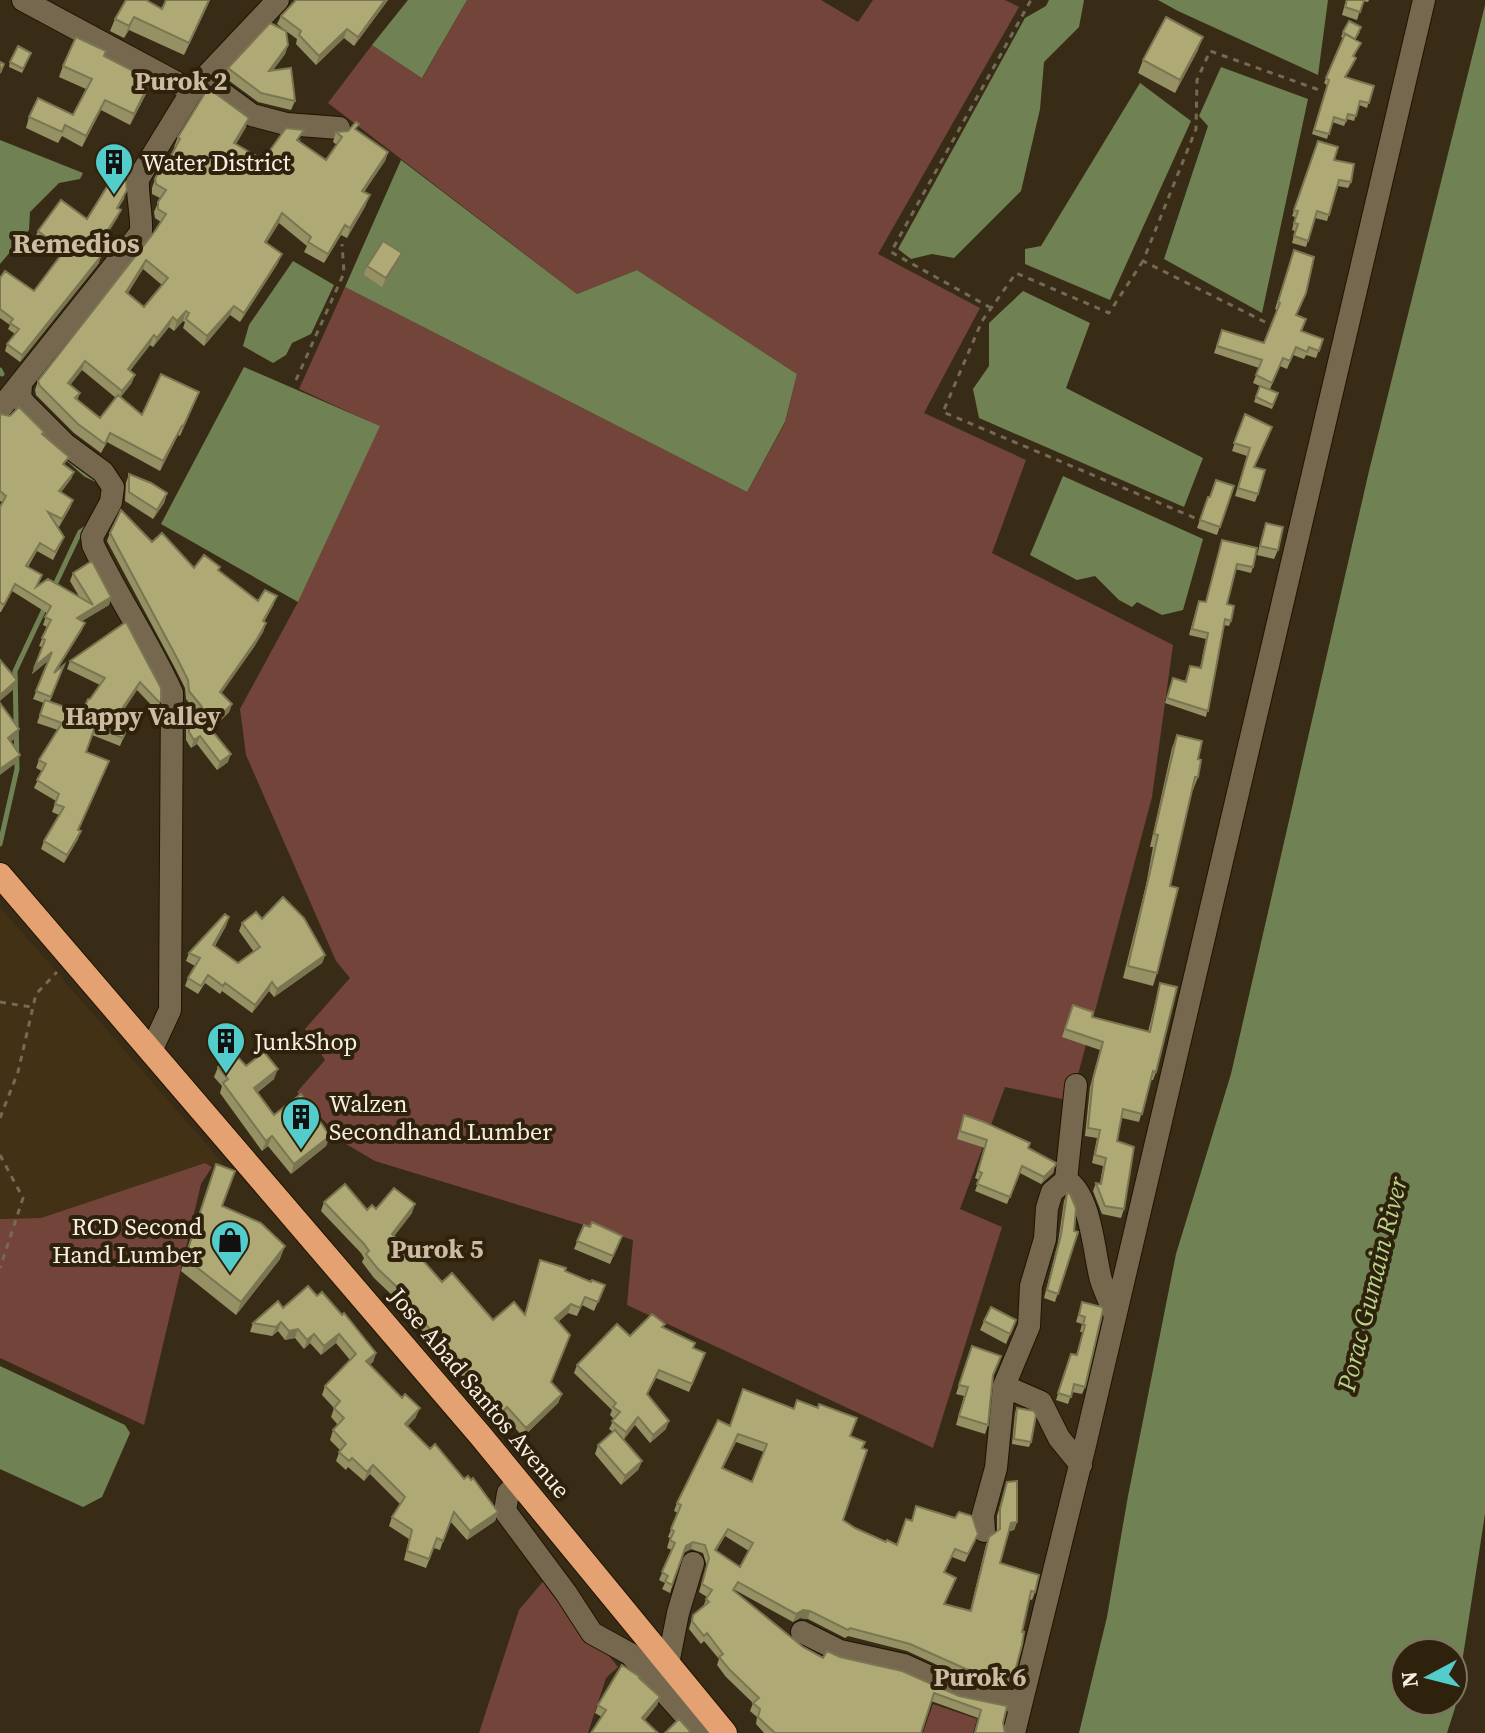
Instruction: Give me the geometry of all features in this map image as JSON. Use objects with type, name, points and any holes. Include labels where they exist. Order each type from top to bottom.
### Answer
[{"type":"highway","name":"Jose Abad Santos Avenue","points":[[4,880],[519,1483],[725,1733]]},
{"type":"street","points":[[23,0],[198,85],[252,115],[286,124],[339,128]]},
{"type":"street","points":[[0,409],[141,232],[138,179],[198,85],[278,0]]},
{"type":"street","points":[[1014,1733],[1081,1465],[1424,0]]},
{"type":"street","points":[[21,385],[20,398],[26,405],[65,444],[103,472],[113,487],[111,502],[92,537],[93,545],[114,590],[172,693],[170,1010],[151,1051]]},
{"type":"street","points":[[984,1531],[983,1515],[996,1468],[1004,1386],[1029,1326],[1031,1286],[1045,1239],[1047,1208],[1052,1192],[1066,1180],[1076,1085]]},
{"type":"street","points":[[1066,1180],[1073,1184],[1091,1223],[1101,1280],[1115,1316]]},
{"type":"street","points":[[1004,1386],[1041,1402],[1059,1438],[1081,1465]]},
{"type":"street","points":[[519,1483],[508,1493],[505,1511],[566,1593],[585,1624],[592,1633],[630,1654],[701,1733]]},
{"type":"street","points":[[668,1664],[678,1613],[693,1563]]},
{"type":"street","points":[[802,1632],[840,1651],[904,1665],[959,1690],[1021,1703]]},
{"type":"path","points":[[991,308],[891,252],[1031,0]]},
{"type":"path","points":[[1195,518],[943,412],[982,321],[1016,273],[1109,313],[1143,261],[1196,129],[1197,80],[1210,51],[1322,91]]},
{"type":"path","points":[[296,380],[344,273],[342,244]]},
{"type":"path","points":[[1143,261],[1265,322]]},
{"type":"path","points":[[0,1118],[18,1072],[36,994],[71,958]]},
{"type":"path","points":[[0,1002],[31,1007]]},
{"type":"path","points":[[0,1155],[23,1198],[0,1268]]},
{"type":"shaded area","points":[[467,0],[821,0],[858,22],[873,0],[1005,0],[1019,7],[878,254],[980,308],[924,413],[1026,460],[992,553],[1173,645],[1152,797],[1071,1101],[1005,1087],[960,1209],[1002,1227],[933,1448],[627,1305],[633,1240],[375,1161],[346,1144],[297,1092],[325,1060],[305,1029],[350,978],[336,961],[246,755],[240,709],[298,602],[379,426],[299,389],[345,287],[747,492],[785,423],[797,374],[637,270],[577,294],[328,103],[372,45],[423,77]]},
{"type":"shaded area","points":[[0,907],[232,1174],[205,1163],[41,1218],[0,1219]]},
{"type":"shaded area","points":[[205,1163],[212,1167],[201,1184],[144,1425],[0,1358],[0,1219],[41,1218]]},
{"type":"shaded area","points":[[546,1578],[618,1667],[606,1678],[588,1733],[479,1733],[519,1610]]},
{"type":"shaded area","points":[[933,1704],[977,1719],[973,1733],[923,1733]]},
{"type":"water","points":[[408,0],[467,0],[422,78],[372,45]]},
{"type":"water","points":[[1049,0],[1084,0],[1079,27],[1044,62],[1040,109],[1021,191],[954,258],[932,254],[911,259],[898,249],[1025,18],[1046,6]]},
{"type":"water","points":[[1158,0],[1328,0],[1318,75],[1178,11]]},
{"type":"water","name":"Porac Gumain River","points":[[1485,5],[1485,1514],[1466,1637],[1389,1637],[1389,1717],[1452,1717],[1447,1733],[1079,1733],[1107,1617],[1176,1254],[1231,1074],[1369,471]]},
{"type":"water","points":[[1221,67],[1308,99],[1262,313],[1164,259],[1208,126],[1199,116]]},
{"type":"water","points":[[1140,83],[1191,121],[1110,300],[1025,264],[1025,249],[1041,246]]},
{"type":"water","points":[[0,140],[83,173],[80,179],[59,183],[30,212],[29,230],[0,264]]},
{"type":"water","points":[[401,160],[577,294],[637,270],[797,374],[785,422],[747,492],[345,287]]},
{"type":"water","points":[[293,261],[334,285],[311,334],[292,343],[286,355],[273,363],[243,346],[249,325]]},
{"type":"water","points":[[1023,291],[1090,323],[1066,388],[1203,458],[1184,507],[979,418],[973,389],[989,366],[989,323]]},
{"type":"water","points":[[244,367],[380,426],[298,602],[161,524]]},
{"type":"water","points":[[1063,476],[1203,539],[1183,610],[1162,615],[1137,602],[1132,607],[1119,600],[1095,576],[1077,580],[1030,555]]},
{"type":"water","points":[[0,1366],[125,1425],[130,1433],[102,1497],[83,1507],[0,1469]]},
{"type":"building","points":[[126,0],[146,0],[162,9],[166,0],[209,0],[189,43],[134,17],[129,26],[115,19]]},
{"type":"building","points":[[296,0],[385,0],[358,37],[347,29],[319,56],[299,35],[301,31],[281,16]]},
{"type":"building","points":[[1347,0],[1364,0],[1360,12],[1345,7]]},
{"type":"building","points":[[1166,17],[1203,37],[1180,80],[1143,60]]},
{"type":"building","points":[[1349,21],[1361,27],[1355,39],[1343,32]]},
{"type":"building","points":[[270,23],[286,31],[288,45],[269,71],[291,68],[295,101],[261,93],[228,68]]},
{"type":"building","points":[[1345,34],[1361,43],[1345,77],[1374,86],[1369,103],[1360,101],[1356,116],[1348,114],[1346,121],[1334,117],[1329,134],[1314,130],[1329,80],[1326,78]]},
{"type":"building","points":[[76,37],[106,51],[104,56],[151,80],[134,114],[105,100],[86,136],[65,125],[62,132],[29,117],[38,98],[73,115],[92,79],[63,66]]},
{"type":"building","points":[[18,46],[31,53],[23,69],[10,62]]},
{"type":"building","points":[[208,88],[249,118],[234,143],[263,160],[286,128],[304,130],[297,140],[326,160],[342,137],[336,132],[348,131],[356,122],[359,124],[355,129],[388,152],[362,191],[370,195],[350,228],[345,225],[328,254],[308,242],[311,237],[282,213],[265,242],[282,254],[244,313],[234,306],[207,336],[186,319],[189,313],[186,311],[177,321],[173,317],[157,338],[154,335],[128,369],[135,375],[122,391],[85,361],[68,383],[80,393],[75,398],[100,418],[118,395],[142,415],[161,374],[199,392],[163,461],[110,433],[105,444],[78,424],[38,381],[166,214],[158,209],[158,202],[166,190],[156,184],[155,179],[162,165],[165,167],[180,139],[178,137]],"holes":[[[146,260],[168,278],[144,307],[126,292]]]},
{"type":"building","points":[[1318,141],[1338,147],[1334,160],[1354,164],[1351,182],[1339,180],[1329,215],[1317,211],[1308,241],[1294,236],[1298,211],[1294,210]]},
{"type":"building","points":[[115,174],[126,181],[127,190],[117,208],[121,210],[94,251],[101,256],[22,355],[7,344],[19,329],[10,323],[13,319],[0,309],[0,278],[5,271],[34,291],[64,251],[38,231],[61,200],[87,219]]},
{"type":"building","points":[[383,241],[402,253],[386,278],[367,266]]},
{"type":"building","points":[[1294,250],[1314,257],[1306,293],[1296,315],[1306,319],[1301,331],[1323,339],[1319,351],[1309,347],[1307,352],[1296,347],[1290,361],[1283,358],[1272,383],[1256,375],[1262,360],[1217,346],[1222,330],[1264,343],[1280,303]]},
{"type":"building","points":[[1260,386],[1278,393],[1273,405],[1256,397]]},
{"type":"building","points":[[19,407],[44,432],[42,434],[69,457],[63,464],[74,472],[59,491],[73,500],[62,519],[48,512],[64,537],[55,552],[40,543],[26,566],[42,575],[36,587],[48,579],[93,605],[73,573],[92,561],[111,597],[77,618],[85,623],[54,673],[64,665],[51,697],[36,691],[52,652],[35,666],[45,640],[42,638],[51,620],[45,617],[51,606],[15,584],[4,605],[0,602],[0,507],[6,496],[0,491],[0,414],[10,416]]},
{"type":"building","points":[[1245,414],[1272,427],[1254,467],[1265,470],[1258,494],[1238,488],[1250,448],[1234,443]]},
{"type":"building","points":[[129,474],[167,493],[157,510],[129,492]]},
{"type":"building","points":[[1216,480],[1234,486],[1220,527],[1200,520]]},
{"type":"building","points":[[121,510],[152,542],[162,533],[194,568],[204,555],[258,601],[265,590],[277,596],[257,639],[220,692],[232,704],[209,727],[231,754],[220,762],[200,736],[194,740],[189,732],[189,713],[202,707],[189,691],[188,680],[178,660],[110,533]]},
{"type":"building","points":[[1266,523],[1283,527],[1278,550],[1260,546]]},
{"type":"building","points":[[1222,540],[1257,548],[1253,567],[1237,564],[1227,604],[1234,606],[1231,621],[1225,619],[1208,711],[1167,698],[1173,678],[1186,682],[1190,666],[1201,668],[1208,633],[1192,629],[1199,601],[1206,602]]},
{"type":"building","points":[[126,622],[161,688],[161,701],[140,682],[121,710],[133,715],[123,738],[95,727],[86,752],[109,761],[78,830],[81,831],[67,855],[44,841],[64,807],[55,804],[59,794],[37,780],[46,764],[39,760],[62,723],[40,715],[45,700],[82,713],[88,699],[105,678],[70,661]]},
{"type":"building","points":[[0,660],[17,680],[0,695]]},
{"type":"building","points":[[0,703],[19,729],[8,738],[20,755],[0,769]]},
{"type":"building","points":[[1177,735],[1202,741],[1198,759],[1201,760],[1170,886],[1178,888],[1157,973],[1128,966]]},
{"type":"building","points":[[283,897],[304,918],[325,955],[277,989],[272,982],[255,1005],[225,983],[223,986],[208,975],[201,986],[188,978],[200,958],[189,953],[225,914],[229,917],[213,945],[238,963],[260,947],[242,923],[256,912],[262,919]]},
{"type":"building","points":[[1160,983],[1177,987],[1156,1072],[1153,1071],[1142,1114],[1123,1109],[1117,1141],[1134,1147],[1124,1209],[1105,1206],[1096,1183],[1101,1184],[1106,1158],[1095,1155],[1100,1130],[1088,1128],[1093,1079],[1103,1042],[1065,1029],[1073,1005],[1093,1012],[1092,1017],[1150,1032]]},
{"type":"building","points":[[264,1052],[278,1069],[254,1088],[274,1115],[301,1094],[330,1136],[294,1164],[272,1136],[266,1141],[223,1083],[228,1079],[218,1067],[234,1053],[246,1066]]},
{"type":"building","points":[[964,1115],[1030,1143],[1028,1148],[1056,1163],[1055,1166],[1044,1177],[1022,1166],[1010,1197],[977,1184],[982,1173],[978,1171],[987,1140],[960,1131]]},
{"type":"building","name":"RCD Second Hand Lumber","points":[[216,1164],[235,1171],[222,1206],[261,1223],[285,1246],[241,1302],[185,1258]]},
{"type":"building","points":[[345,1184],[367,1210],[372,1205],[376,1209],[394,1188],[415,1204],[392,1234],[415,1260],[419,1256],[442,1282],[452,1273],[493,1320],[514,1302],[525,1315],[540,1260],[605,1285],[598,1302],[585,1297],[580,1308],[571,1304],[555,1318],[570,1335],[551,1382],[562,1394],[526,1428],[507,1407],[502,1412],[455,1355],[452,1358],[398,1288],[366,1254],[369,1251],[364,1244],[324,1202]]},
{"type":"building","points":[[1067,1193],[1076,1208],[1074,1231],[1078,1232],[1058,1294],[1047,1290],[1061,1235]]},
{"type":"building","points":[[592,1222],[622,1236],[613,1256],[577,1241],[584,1225],[590,1227]]},
{"type":"building","points":[[308,1286],[317,1296],[322,1292],[342,1315],[344,1313],[376,1353],[366,1361],[402,1398],[405,1394],[420,1408],[405,1424],[430,1449],[435,1444],[464,1479],[468,1476],[471,1480],[473,1478],[498,1512],[470,1531],[454,1512],[443,1541],[437,1538],[429,1559],[407,1551],[412,1530],[392,1517],[405,1497],[373,1465],[367,1472],[352,1458],[349,1461],[339,1452],[346,1444],[333,1430],[344,1418],[334,1408],[340,1401],[325,1386],[356,1354],[339,1334],[324,1346],[314,1334],[307,1340],[298,1329],[289,1331],[281,1322],[276,1327],[253,1323],[278,1301],[283,1308]]},
{"type":"building","points":[[1082,1302],[1102,1307],[1103,1310],[1085,1387],[1074,1384],[1071,1397],[1058,1393],[1071,1354],[1077,1355],[1085,1325],[1085,1317],[1079,1315]]},
{"type":"building","points":[[991,1307],[1016,1320],[1010,1334],[984,1321]]},
{"type":"building","points":[[652,1314],[665,1324],[662,1327],[695,1343],[693,1348],[705,1353],[692,1384],[659,1370],[647,1394],[669,1421],[653,1435],[638,1417],[626,1432],[612,1421],[620,1412],[613,1407],[616,1403],[577,1365],[617,1324],[630,1336]]},
{"type":"building","points":[[972,1346],[1001,1356],[993,1375],[988,1425],[959,1416],[968,1387],[959,1385]]},
{"type":"building","points":[[743,1389],[794,1409],[797,1400],[818,1408],[819,1404],[857,1418],[850,1436],[865,1442],[862,1448],[867,1450],[843,1520],[897,1545],[906,1519],[912,1521],[916,1506],[955,1518],[959,1512],[972,1516],[978,1534],[968,1554],[955,1549],[944,1572],[956,1578],[944,1604],[971,1611],[989,1537],[1000,1529],[1000,1509],[1007,1482],[1017,1481],[1017,1522],[1011,1523],[1000,1563],[1039,1575],[1035,1592],[1031,1591],[1013,1679],[966,1669],[910,1644],[848,1630],[810,1611],[803,1610],[796,1614],[738,1582],[733,1590],[803,1647],[823,1658],[827,1651],[840,1657],[902,1671],[959,1696],[1007,1706],[1003,1723],[1005,1733],[975,1733],[981,1710],[934,1693],[921,1733],[775,1733],[758,1717],[760,1709],[753,1703],[759,1698],[729,1669],[719,1657],[723,1654],[707,1633],[704,1636],[692,1621],[693,1615],[709,1602],[706,1599],[712,1590],[702,1584],[709,1558],[705,1545],[693,1542],[686,1546],[672,1585],[665,1581],[668,1576],[662,1572],[675,1543],[670,1540],[681,1505],[677,1503],[718,1420],[730,1426]],"holes":[[[738,1434],[767,1444],[752,1482],[722,1468]],[[728,1529],[753,1543],[740,1567],[715,1550]]]},
{"type":"building","points":[[1017,1408],[1034,1411],[1036,1415],[1031,1442],[1014,1439]]},
{"type":"building","points":[[615,1430],[642,1461],[625,1476],[598,1445]]},
{"type":"building","points":[[622,1665],[640,1677],[660,1697],[642,1718],[658,1733],[591,1733],[606,1710],[598,1705]]},
{"type":"building","points":[[679,1719],[690,1731],[688,1733],[665,1733]]},
{"type":"waterway","points":[[0,370],[2,374]]},
{"type":"waterway","points":[[67,458],[97,480]]},
{"type":"waterway","points":[[53,589],[80,532],[89,526]]},
{"type":"waterway","points":[[0,844],[17,769],[15,671],[46,605]]},
{"type":"place","name":"Water District","points":[[114,196]]},
{"type":"place","name":"JunkShop","points":[[226,1075]]},
{"type":"place","name":"Walzen Secondhand Lumber","points":[[301,1151]]},
{"type":"place","name":"RCD Second Hand Lumber","points":[[230,1274]]},
{"type":"district","name":"Purok 2","points":[[181,81]]},
{"type":"district","name":"Remedios","points":[[76,243]]},
{"type":"district","name":"Happy Valley","points":[[143,716]]},
{"type":"district","name":"Purok 5","points":[[437,1249]]},
{"type":"district","name":"Purok 6","points":[[980,1677]]}]
